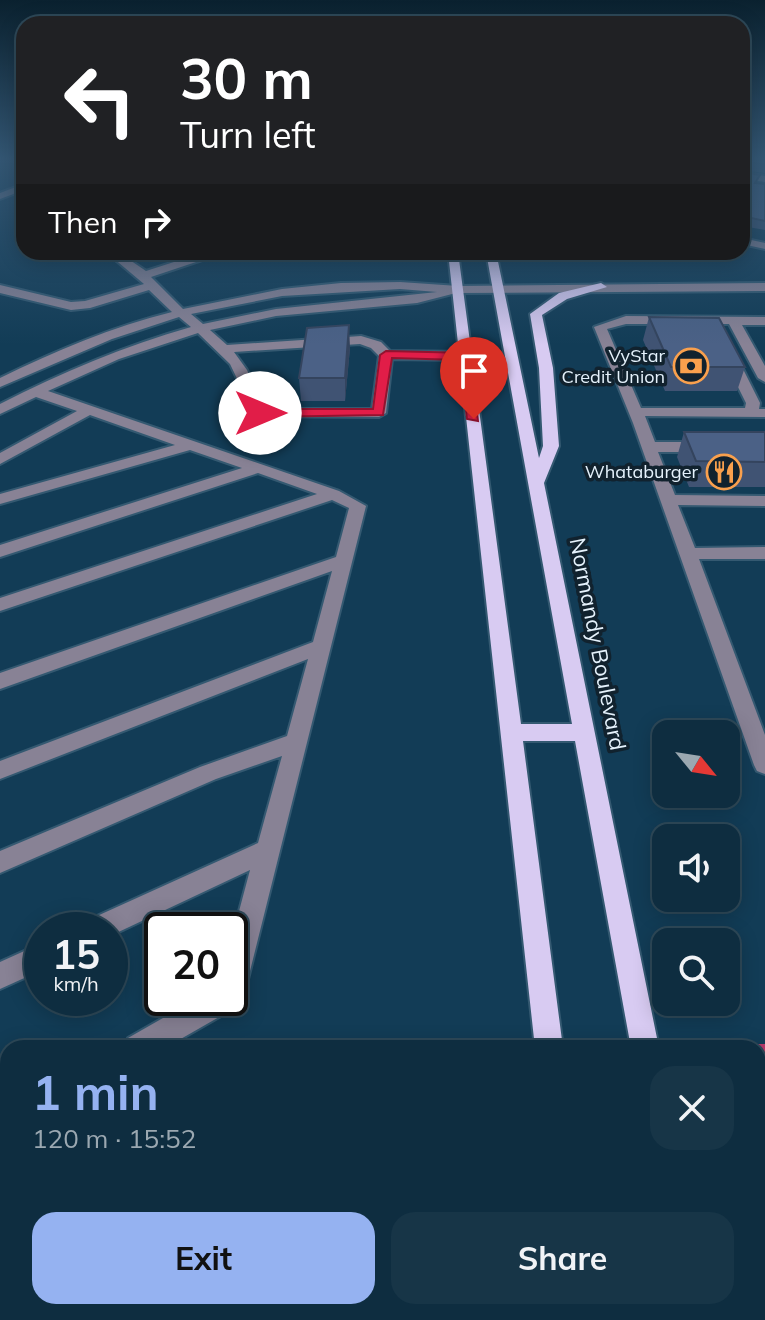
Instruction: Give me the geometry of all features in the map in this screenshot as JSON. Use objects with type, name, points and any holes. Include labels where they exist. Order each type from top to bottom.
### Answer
[{"type":"main road","points":[[454,260],[548,1040]]},
{"type":"main road","name":"Normandy Boulevard","points":[[492,260],[643,1040]]},
{"type":"main road","points":[[535,485],[551,446],[546,368],[536,314],[563,296],[601,287]]},
{"type":"main road","points":[[511,732],[583,733]]},
{"type":"street","points":[[121,260],[233,358],[260,413],[379,413],[386,355]]},
{"type":"street","points":[[0,289],[71,306],[147,281],[196,260]]},
{"type":"street","points":[[0,383],[88,343],[186,314],[246,300],[316,290],[413,284],[458,290],[765,287]]},
{"type":"street","points":[[0,410],[96,362],[201,327],[317,307],[415,302],[458,290]]},
{"type":"street","points":[[765,337],[736,322],[626,320],[600,327],[649,447],[765,765]]},
{"type":"street","points":[[736,322],[765,357]]},
{"type":"street","points":[[736,322],[765,378]]},
{"type":"street","points":[[736,322],[765,401]]},
{"type":"street","points":[[223,349],[361,340],[376,345],[386,355],[466,356]]},
{"type":"street","points":[[635,412],[758,413],[725,348]]},
{"type":"street","points":[[34,391],[333,494],[358,506],[248,929]]},
{"type":"street","points":[[0,459],[89,410]]},
{"type":"street","points":[[0,499],[191,445]]},
{"type":"street","points":[[649,447],[721,447]]},
{"type":"street","points":[[0,551],[258,468]]},
{"type":"street","points":[[0,605],[333,494]]},
{"type":"street","points":[[668,500],[765,501]]},
{"type":"street","points":[[688,554],[765,553]]},
{"type":"street","points":[[0,681],[346,560]]},
{"type":"street","points":[[0,770],[324,645]]},
{"type":"street","points":[[0,862],[208,773],[298,741]]},
{"type":"street","points":[[128,915],[270,849]]},
{"type":"street","points":[[0,976],[24,965]]},
{"type":"street","points":[[152,1040],[193,1016]]},
{"type":"building","points":[[649,317],[719,318],[745,367],[671,367]]},
{"type":"building","points":[[349,325],[345,378],[299,378],[307,328]]},
{"type":"building","points":[[684,432],[765,432],[765,462],[696,461]]},
{"type":"place","name":"VyStar Credit Union","points":[[691,366]]},
{"type":"place","name":"Whataburger","points":[[724,472]]},
{"type":"route","points":[[260,413],[379,413],[386,355],[466,356],[474,419]]}]
